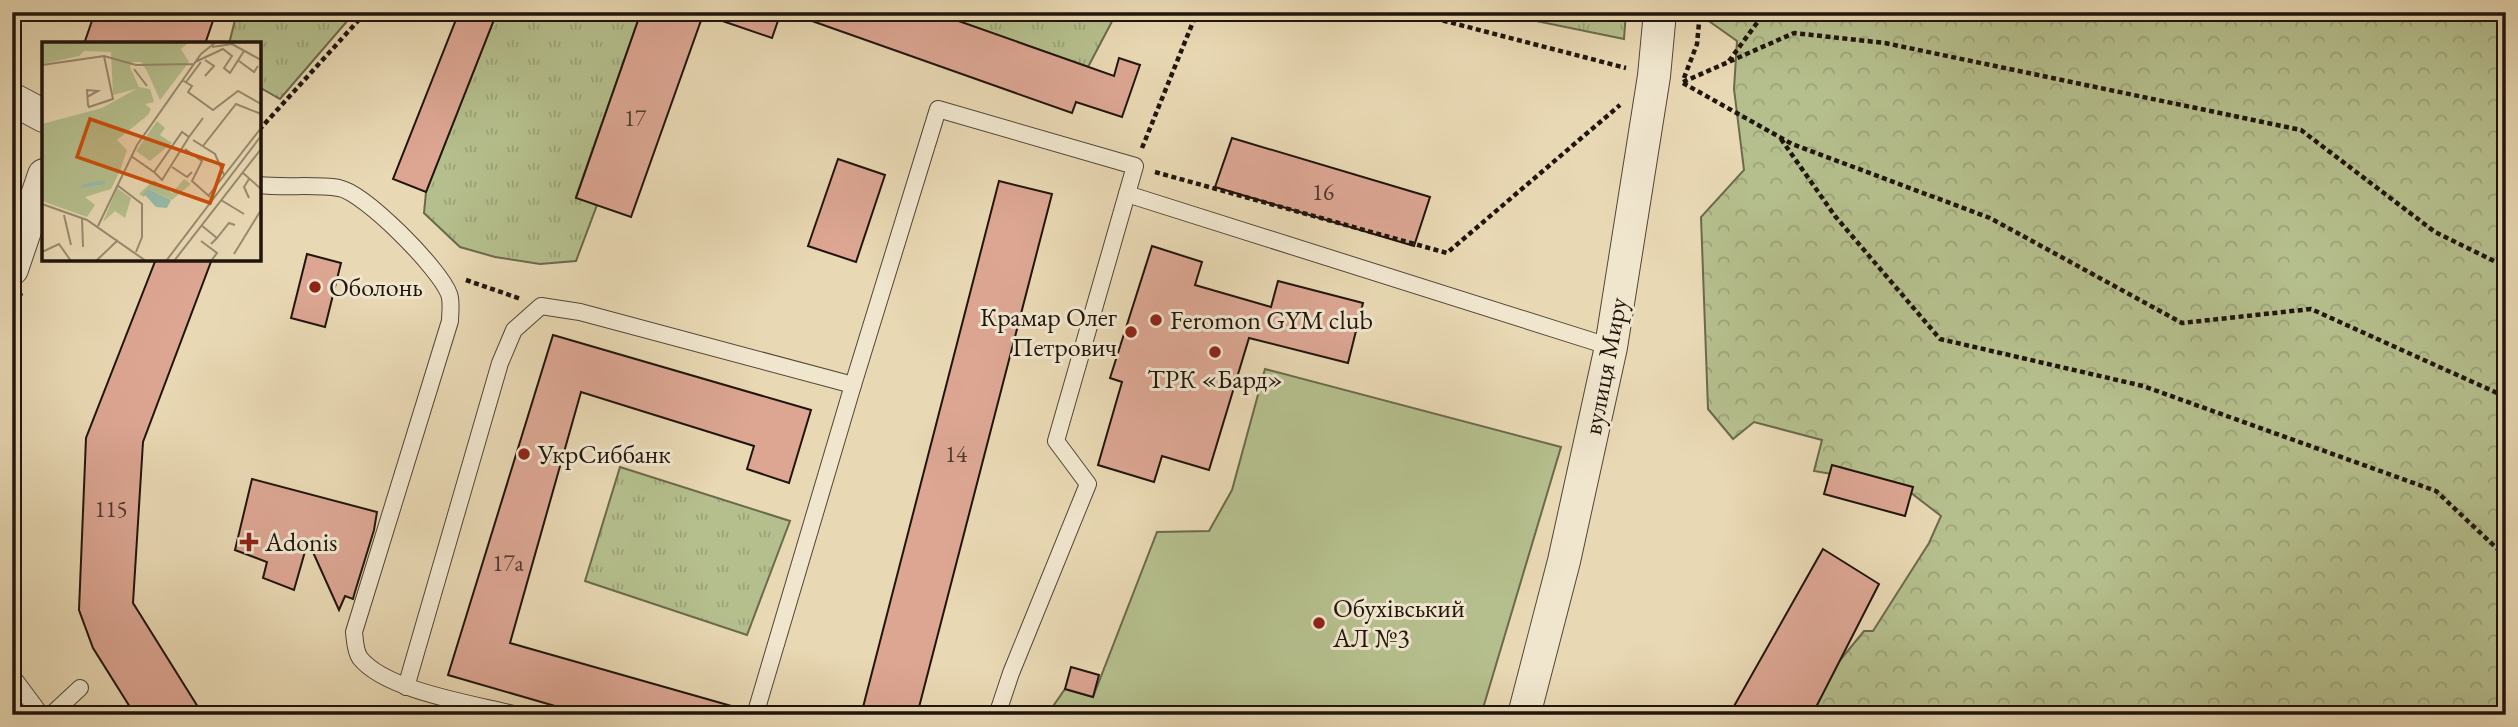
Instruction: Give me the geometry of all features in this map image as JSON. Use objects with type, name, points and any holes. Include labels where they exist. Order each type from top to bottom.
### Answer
[{"type":"street","name":"вулиця Миру","points":[[1524,715],[1564,561],[1669,79],[1660,12]]},
{"type":"street","points":[[12,99],[42,115]]},
{"type":"street","points":[[12,269],[42,181]]},
{"type":"lane","points":[[755,715],[938,109],[1135,166],[1056,441],[1088,484],[1011,673],[997,715]]},
{"type":"lane","points":[[261,185],[340,188],[357,195],[434,269],[450,295],[450,321],[354,632],[358,655],[374,672],[406,687],[517,715]]},
{"type":"lane","points":[[1127,194],[1611,347]]},
{"type":"lane","points":[[406,687],[500,363],[514,330],[541,306],[580,312],[853,385]]},
{"type":"lane","points":[[12,676],[41,715]]},
{"type":"lane","points":[[51,715],[80,688]]},
{"type":"path","points":[[261,128],[366,12]]},
{"type":"path","points":[[1197,12],[1162,93],[1135,166],[1447,253],[1669,79],[1697,44],[1700,12]]},
{"type":"path","points":[[1410,12],[1669,79],[1791,144],[1990,218],[2182,323],[2311,309],[2506,397]]},
{"type":"path","points":[[1728,62],[1765,12]]},
{"type":"path","points":[[1669,79],[1728,62],[1794,33],[1885,43],[2301,130],[2435,232],[2506,267]]},
{"type":"path","points":[[1780,138],[1835,216],[1940,339],[2143,386],[2436,491],[2506,557]]},
{"type":"path","points":[[461,278],[495,290]]},
{"type":"green space","points":[[237,12],[355,12],[280,99],[261,88],[261,42],[230,42]]},
{"type":"green space","points":[[497,12],[641,12],[576,197],[597,205],[576,261],[540,264],[495,257],[460,247],[424,213],[426,192]]},
{"type":"green space","points":[[933,12],[1117,12],[1088,67]]},
{"type":"green space","points":[[1492,12],[1626,12],[1624,39]]},
{"type":"green space","points":[[1707,12],[2506,12],[2506,715],[1795,715],[1864,631],[1873,631],[1929,543],[1941,516],[1902,486],[1814,471],[1822,440],[1754,422],[1733,439],[1708,409],[1701,217],[1744,170],[1734,89],[1737,41],[1706,19]]},
{"type":"green space","name":"Обухівський АЛ №3","points":[[1265,369],[1561,447],[1481,715],[1047,715],[1065,689],[1093,697],[1157,532],[1209,531],[1232,490]]},
{"type":"green space","points":[[620,467],[790,521],[747,635],[585,581]]},
{"type":"building","points":[[95,12],[216,12],[206,42],[85,42]]},
{"type":"building","points":[[459,12],[497,12],[426,192],[393,179]]},
{"type":"building","points":[[641,12],[704,12],[631,217],[576,198]]},
{"type":"building","points":[[709,12],[781,12],[772,38],[708,16]]},
{"type":"building","points":[[795,12],[933,12],[1114,76],[1119,58],[1140,65],[1122,117],[1076,102],[1072,113],[795,15]]},
{"type":"building","points":[[1232,138],[1430,197],[1414,246],[1215,187]]},
{"type":"building","points":[[838,159],[885,175],[856,262],[808,246]]},
{"type":"building","points":[[999,181],[1052,194],[917,715],[861,715]]},
{"type":"building","points":[[1152,246],[1202,262],[1195,285],[1271,307],[1278,281],[1363,303],[1348,363],[1249,338],[1209,470],[1162,456],[1154,482],[1098,465],[1122,382],[1110,378]]},
{"type":"building","points":[[307,254],[341,263],[325,327],[291,318]]},
{"type":"building","points":[[155,261],[211,261],[143,442],[133,603],[203,715],[135,715],[93,648],[79,610],[86,438]]},
{"type":"building","points":[[553,335],[811,410],[789,483],[747,469],[754,446],[581,392],[510,643],[742,709],[741,715],[586,715],[448,675]]},
{"type":"building","points":[[1832,465],[1913,487],[1905,516],[1824,494]]},
{"type":"building","points":[[252,479],[377,512],[353,599],[345,596],[339,610],[308,541],[294,590],[263,578],[267,562],[235,550]]},
{"type":"building","points":[[1823,549],[1879,584],[1812,715],[1729,715]]},
{"type":"building","points":[[1071,667],[1099,675],[1093,697],[1065,689]]},
{"type":"place","name":"Оболонь","points":[[315,287]]},
{"type":"place","name":"Feromon GYM club","points":[[1156,320]]},
{"type":"place","name":"Крамар Олег Петрович","points":[[1131,332]]},
{"type":"place","name":"ТРК «Бард»","points":[[1215,352]]},
{"type":"place","name":"УкрСиббанк","points":[[524,454]]},
{"type":"place","name":"Adonis","points":[[249,542]]},
{"type":"place","name":"Обухівський АЛ №3","points":[[1319,623]]}]
